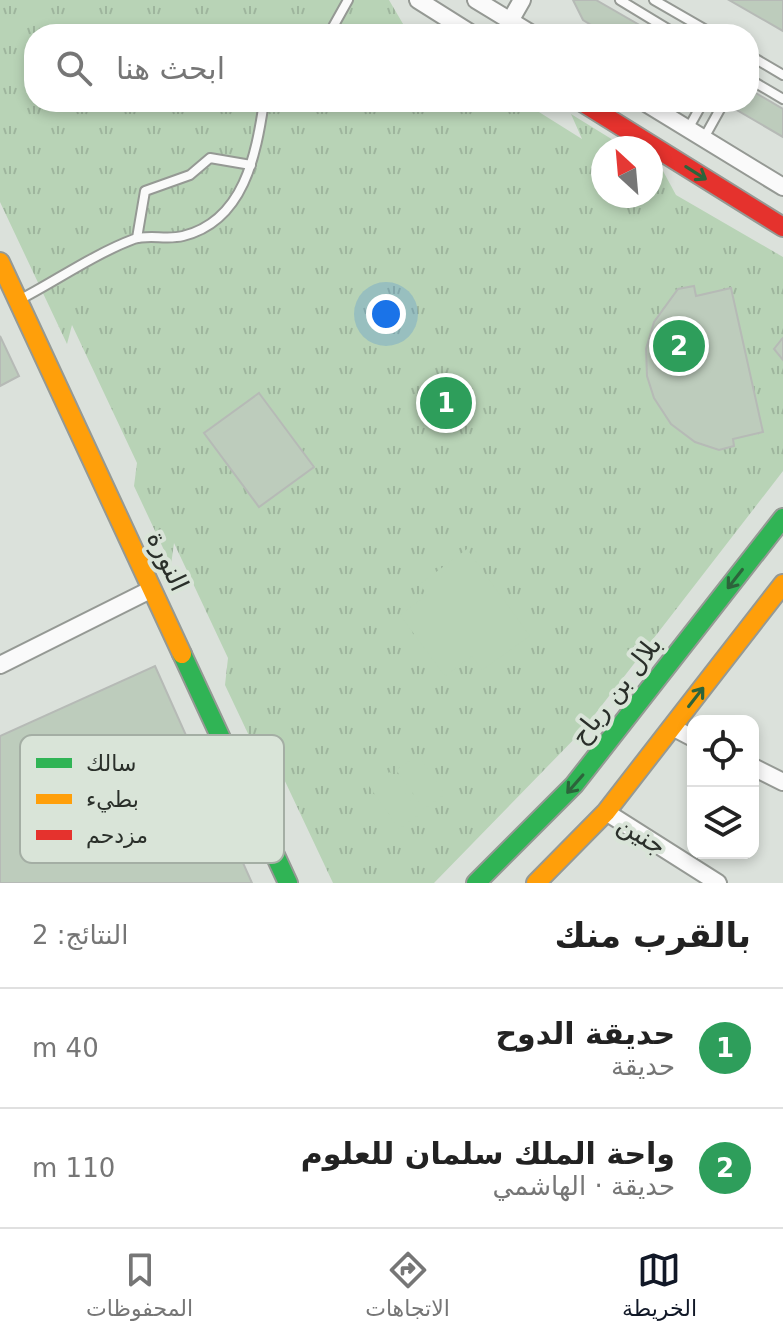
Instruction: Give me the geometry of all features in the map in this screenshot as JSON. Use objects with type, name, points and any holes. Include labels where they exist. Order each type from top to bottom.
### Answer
[{"type":"street","points":[[418,0],[456,24]]},
{"type":"street","points":[[476,0],[515,24]]},
{"type":"street","points":[[510,21],[522,0]]},
{"type":"street","points":[[598,112],[783,227]]},
{"type":"street","points":[[660,112],[783,187]]},
{"type":"street","name":"النورة","points":[[0,262],[220,735]]},
{"type":"street","name":"بلال بن رباح","points":[[476,883],[574,785],[783,518]]},
{"type":"street","points":[[536,883],[606,812],[783,584]]},
{"type":"street","points":[[0,665],[152,589]]},
{"type":"street","points":[[672,727],[687,735]]},
{"type":"street","points":[[759,770],[783,782]]},
{"type":"street","name":"جنين","points":[[606,812],[718,883]]},
{"type":"street","name":"النورة","points":[[279,863],[288,883]]},
{"type":"lane","points":[[335,24],[348,0]]},
{"type":"lane","points":[[620,0],[660,24]]},
{"type":"lane","points":[[654,0],[696,24]]},
{"type":"lane","points":[[759,62],[783,75]]},
{"type":"lane","points":[[759,85],[783,99]]},
{"type":"lane","points":[[18,301],[137,238],[185,236],[213,221],[236,200],[251,165],[262,112]]},
{"type":"lane","points":[[688,129],[697,112]]},
{"type":"lane","points":[[704,138],[718,112]]},
{"type":"lane","points":[[137,238],[145,191],[190,175],[210,158],[251,165]]},
{"type":"green space","points":[[0,0],[389,0],[403,24],[24,24],[24,112],[539,112],[582,139],[571,114],[607,136],[591,136],[591,208],[663,208],[663,171],[676,195],[783,257],[783,471],[582,731],[434,883],[333,883],[284,779],[284,735],[249,735],[225,685],[228,658],[174,543],[171,565],[134,486],[137,463],[72,325],[67,344],[0,202]]},
{"type":"green space","points":[[467,549],[530,636],[482,670],[472,656],[445,676],[400,615],[427,595],[420,584]]},
{"type":"green space","points":[[418,755],[445,794],[424,809],[396,770]]},
{"type":"green space","points":[[390,772],[420,814],[399,829],[369,786]]},
{"type":"building","points":[[573,0],[596,0],[638,24],[590,24],[583,20]]},
{"type":"building","points":[[729,0],[783,0],[783,31]]},
{"type":"building","points":[[759,95],[783,109],[783,137],[740,112],[759,112]]},
{"type":"building","points":[[694,286],[696,296],[731,288],[763,432],[733,439],[734,446],[719,450],[695,442],[671,424],[654,398],[647,376],[646,349],[654,322],[678,289]]},
{"type":"building","points":[[0,336],[19,376],[0,386]]},
{"type":"building","points":[[783,338],[783,360],[774,349]]},
{"type":"building","points":[[259,393],[314,467],[259,507],[204,433]]},
{"type":"building","points":[[155,666],[186,735],[20,735],[20,863],[243,863],[252,883],[0,883],[0,736]]},
{"type":"traffic: fast","points":[[476,883],[574,785],[783,518]]},
{"type":"traffic: fast","points":[[182,654],[219,735]]},
{"type":"traffic: fast","points":[[279,863],[288,883]]},
{"type":"traffic: slow","points":[[0,262],[182,654]]},
{"type":"traffic: slow","points":[[536,883],[606,812],[783,584]]},
{"type":"traffic: jam","points":[[598,112],[783,227]]},
{"type":"place","name":"واحة الملك سلمان للعلوم","points":[[679,346]]},
{"type":"place","name":"حديقة الدوح","points":[[446,403]]}]
